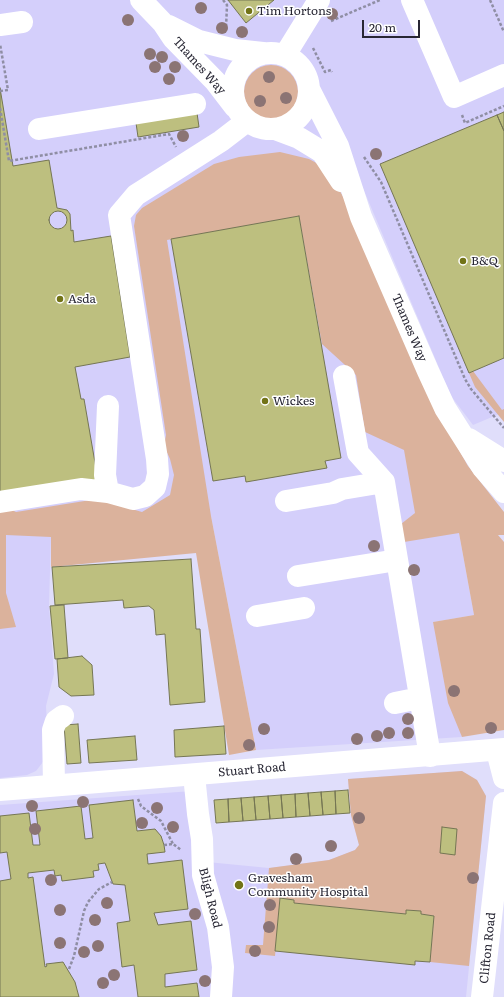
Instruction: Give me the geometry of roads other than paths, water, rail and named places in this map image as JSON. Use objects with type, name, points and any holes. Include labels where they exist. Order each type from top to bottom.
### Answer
[{"type":"street","name":"Thames Way","points":[[141,0],[163,23],[173,38],[215,81],[241,114]]},
{"type":"street","points":[[285,55],[319,0]]},
{"type":"street","points":[[412,0],[454,97],[504,75]]},
{"type":"street","points":[[0,25],[22,22]]},
{"type":"street","name":"Thames Way","points":[[163,23],[199,41],[235,50],[263,53]]},
{"type":"street","points":[[274,52],[285,55],[295,61],[302,69],[307,79],[318,84],[308,100],[304,111],[297,120],[287,126],[275,130],[264,129],[252,125],[241,114],[233,97],[233,85],[236,74],[243,64],[252,57],[263,53],[274,52]]},
{"type":"street","name":"Thames Way","points":[[318,84],[361,217]]},
{"type":"street","points":[[39,129],[195,104]]},
{"type":"street","points":[[0,502],[81,489],[108,492],[133,499],[145,496],[155,487],[158,474],[156,451],[119,215],[136,195],[221,141],[241,114]]},
{"type":"street","name":"Thames Way","points":[[275,130],[299,138],[322,152],[336,171],[361,217],[428,372],[446,408],[483,468],[504,492]]},
{"type":"street","points":[[344,376],[358,453],[384,482],[430,756]]},
{"type":"street","points":[[108,406],[105,475],[108,492]]},
{"type":"street","name":"Thames Way","points":[[464,435],[504,461]]},
{"type":"street","points":[[286,501],[384,482]]},
{"type":"street","points":[[298,576],[397,560]]},
{"type":"street","points":[[256,616],[304,608]]},
{"type":"street","points":[[395,703],[420,698]]},
{"type":"street","points":[[54,784],[53,730],[56,721],[64,716]]},
{"type":"street","points":[[500,750],[504,778]]},
{"type":"street","name":"Stuart Road","points":[[0,790],[54,784],[194,775],[500,750]]},
{"type":"street","name":"Bligh Road","points":[[194,775],[202,839],[202,862],[206,891],[218,927],[224,985]]},
{"type":"street","name":"Clifton Road","points":[[482,997],[504,803]]},
{"type":"place","name":"Tim Hortons","points":[[249,11]]},
{"type":"place","name":"B&Q","points":[[463,261]]},
{"type":"place","name":"Asda","points":[[60,299]]},
{"type":"place","name":"Wickes","points":[[265,401]]},
{"type":"place","name":"Gravesham Community Hospital","points":[[239,885]]}]
